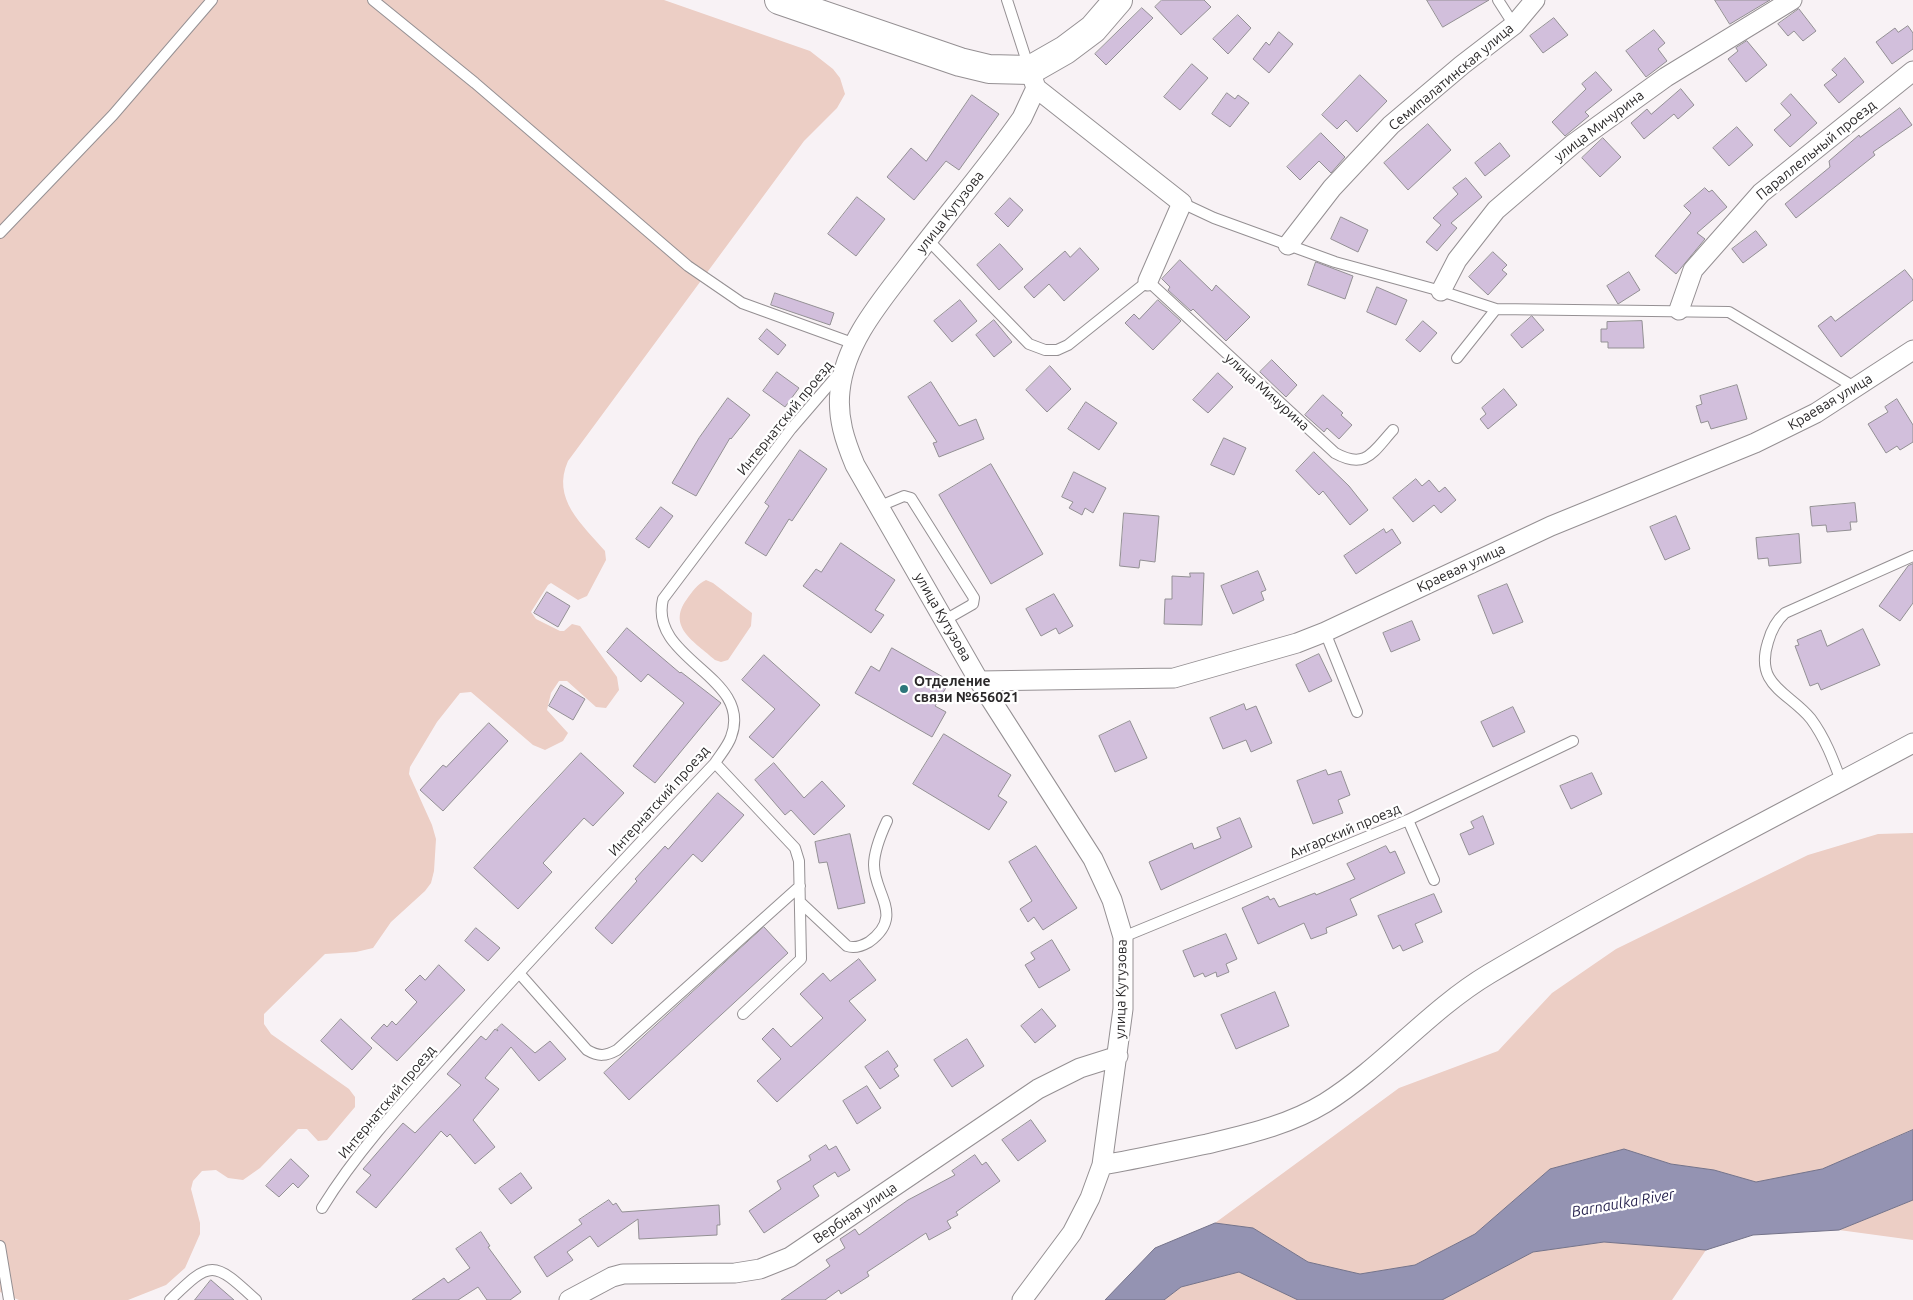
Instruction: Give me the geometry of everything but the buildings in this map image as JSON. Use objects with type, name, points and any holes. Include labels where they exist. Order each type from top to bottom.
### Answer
[{"type":"main road","points":[[779,0],[960,62],[1033,79],[1065,50],[1093,29],[1118,0]]},
{"type":"street","name":"Семипалатинская улица","points":[[1288,245],[1332,188],[1391,125],[1462,65],[1514,25],[1535,0]]},
{"type":"street","name":"улица Мичурина","points":[[1441,291],[1457,260],[1496,210],[1573,144],[1666,76],[1792,0]]},
{"type":"street","name":"Параллельный проезд","points":[[1679,310],[1693,270],[1761,193],[1913,71]]},
{"type":"street","name":"улица Кутузова","points":[[1022,1300],[1050,1266],[1072,1233],[1090,1198],[1102,1165],[1123,1009],[1124,937],[1112,900],[1093,860],[979,680],[856,465],[843,432],[840,390],[846,366],[855,344],[876,308],[1022,118],[1033,79]]},
{"type":"street","points":[[1033,79],[1182,203],[1148,281]]},
{"type":"street","name":"Краевая улица","points":[[979,680],[1174,678],[1297,643],[1325,632],[1551,526],[1755,443],[1816,413],[1913,350]]},
{"type":"street","points":[[1102,1165],[1239,1136],[1266,1129],[1311,1111],[1341,1091],[1451,999],[1480,979],[1648,883],[1913,743]]},
{"type":"street","name":"Вербная улица","points":[[569,1300],[600,1281],[618,1276],[735,1272],[773,1265],[790,1257],[1038,1090],[1080,1068],[1118,1056]]},
{"type":"lane","points":[[0,233],[113,115],[212,0]]},
{"type":"lane","points":[[373,0],[475,83],[688,266],[742,303],[855,344]]},
{"type":"lane","points":[[1007,0],[1033,79]]},
{"type":"lane","points":[[1498,0],[1514,25]]},
{"type":"lane","points":[[1182,203],[1214,218],[1335,262],[1441,291],[1496,309],[1715,311],[1738,316],[1856,388]]},
{"type":"lane","points":[[928,240],[1017,334],[1029,344],[1045,350],[1057,350],[1068,345],[1148,281]]},
{"type":"lane","name":"улица Мичурина","points":[[1148,281],[1335,453],[1354,461],[1364,460],[1393,430]]},
{"type":"lane","points":[[1456,358],[1496,309]]},
{"type":"lane","name":"Интернатский проезд","points":[[322,1208],[349,1167],[382,1126],[519,973],[715,763],[731,738],[735,714],[731,702],[718,685],[668,636],[661,616],[663,599],[791,429],[846,366]]},
{"type":"lane","points":[[880,506],[904,496],[911,498],[974,598],[973,604],[945,620]]},
{"type":"lane","points":[[1841,781],[1819,732],[1803,711],[1779,691],[1770,679],[1764,662],[1771,631],[1785,612],[1913,556]]},
{"type":"lane","points":[[1325,632],[1357,712]]},
{"type":"lane","name":"Ангарский проезд","points":[[1124,937],[1408,820],[1573,741]]},
{"type":"lane","points":[[715,763],[795,848],[799,861],[801,959],[743,1014]]},
{"type":"lane","points":[[1408,820],[1434,880]]},
{"type":"lane","points":[[800,902],[847,946],[857,948],[870,941],[880,930],[887,911],[886,902],[875,875],[874,862],[887,821]]},
{"type":"lane","points":[[519,973],[588,1050],[594,1054],[609,1054],[617,1050],[800,886]]},
{"type":"lane","points":[[0,1246],[9,1300]]},
{"type":"lane","points":[[170,1300],[195,1276],[202,1271],[212,1269],[220,1271],[256,1300]]},
{"type":"shaded area","points":[[0,0],[664,0],[810,51],[833,69],[840,78],[845,94],[837,108],[804,141],[568,461],[563,487],[566,499],[579,521],[605,551],[606,560],[587,596],[578,600],[551,583],[531,612],[536,619],[560,631],[564,631],[572,624],[580,626],[617,677],[619,690],[606,708],[596,707],[567,681],[559,681],[551,693],[547,710],[568,733],[563,741],[545,750],[533,745],[471,692],[460,693],[437,722],[410,767],[409,774],[432,825],[436,839],[434,871],[431,883],[425,891],[391,922],[373,948],[356,952],[325,954],[264,1014],[264,1024],[271,1034],[349,1089],[355,1097],[355,1107],[327,1140],[318,1141],[307,1129],[298,1129],[260,1168],[243,1180],[228,1178],[216,1170],[202,1171],[193,1181],[191,1189],[200,1223],[200,1234],[185,1268],[166,1285],[128,1300],[19,1300],[0,1292]]},
{"type":"shaded area","points":[[706,580],[713,583],[752,613],[751,626],[728,660],[721,662],[715,660],[692,640],[681,626],[681,609],[697,586]]},
{"type":"shaded area","points":[[1913,833],[1913,1130],[1822,1169],[1756,1182],[1714,1170],[1671,1164],[1624,1149],[1550,1169],[1475,1234],[1415,1265],[1360,1274],[1308,1262],[1253,1228],[1215,1223],[1399,1088],[1498,1051],[1552,993],[1616,949],[1808,855],[1878,834]]},
{"type":"shaded area","points":[[1913,1200],[1913,1240],[1839,1230],[1911,1201]]},
{"type":"shaded area","points":[[1604,1242],[1706,1250],[1672,1300],[1442,1300],[1532,1252]]},
{"type":"shaded area","points":[[1239,1272],[1298,1300],[1164,1300],[1181,1287]]},
{"type":"water","name":"Barnaulka River","points":[[1913,1130],[1913,1200],[1839,1230],[1753,1235],[1706,1250],[1604,1242],[1533,1252],[1442,1300],[1298,1300],[1239,1272],[1181,1287],[1164,1300],[1105,1300],[1155,1248],[1215,1223],[1253,1228],[1308,1262],[1360,1274],[1415,1265],[1475,1234],[1550,1169],[1624,1149],[1671,1164],[1714,1170],[1756,1182],[1822,1169]]},
{"type":"place","name":"Отделение связи №656021","points":[[904,689]]}]
